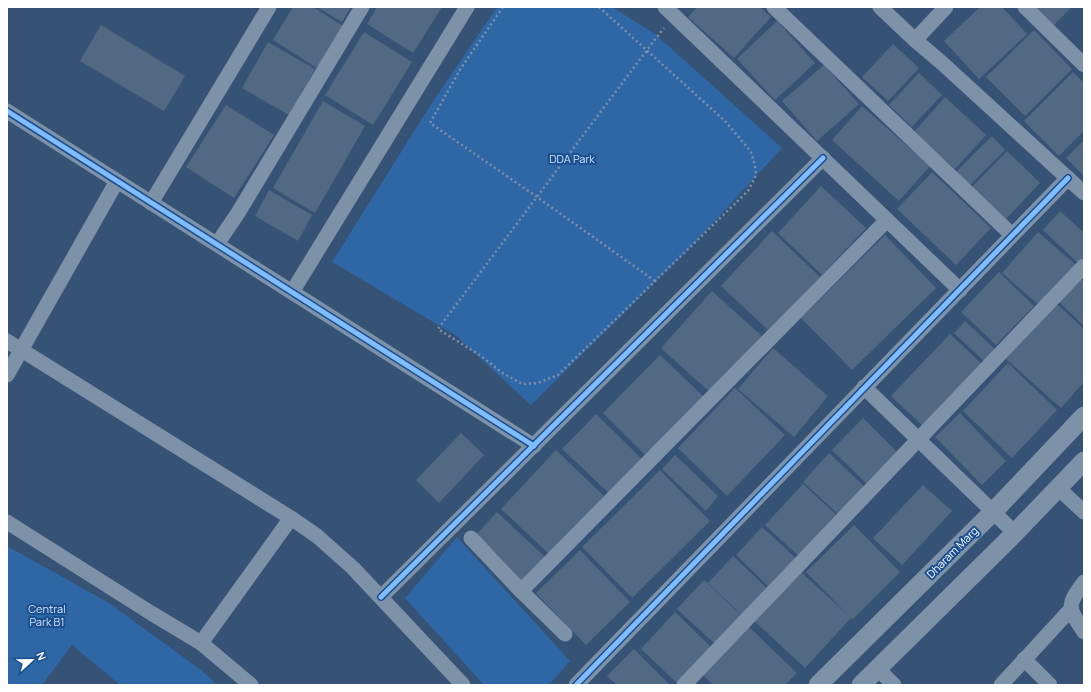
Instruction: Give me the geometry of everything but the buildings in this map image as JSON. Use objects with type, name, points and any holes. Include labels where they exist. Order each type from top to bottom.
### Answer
[{"type":"street","points":[[151,203],[269,7]]},
{"type":"street","points":[[217,244],[238,213],[362,7]]},
{"type":"street","points":[[292,292],[468,7]]},
{"type":"street","points":[[774,7],[1012,235]]},
{"type":"street","points":[[880,7],[1084,193]]},
{"type":"street","points":[[915,40],[946,7]]},
{"type":"street","points":[[1025,7],[1084,65]]},
{"type":"street","points":[[673,9],[823,158],[960,290]]},
{"type":"street","points":[[7,111],[534,446]]},
{"type":"street","points":[[381,597],[823,158]]},
{"type":"street","points":[[576,685],[1068,178]]},
{"type":"street","points":[[7,375],[117,181]]},
{"type":"street","points":[[521,591],[887,220]]},
{"type":"street","points":[[684,685],[1084,266]]},
{"type":"street","points":[[7,341],[291,518],[317,536],[353,568],[463,685]]},
{"type":"street","points":[[864,387],[1015,533]]},
{"type":"street","name":"Dharam Marg","points":[[818,685],[992,512],[1084,416]]},
{"type":"street","points":[[861,685],[1015,533],[1084,461]]},
{"type":"street","points":[[1058,488],[1084,512]]},
{"type":"street","points":[[201,643],[291,518]]},
{"type":"street","points":[[7,522],[201,643],[251,685]]},
{"type":"street","points":[[471,538],[521,591],[565,634]]},
{"type":"street","points":[[1084,582],[1073,596],[1071,609],[1075,619],[1084,632]]},
{"type":"street","points":[[1001,685],[1071,609]]},
{"type":"street","points":[[1024,660],[1050,685]]},
{"type":"street","points":[[878,669],[894,685]]},
{"type":"path","points":[[503,7],[461,68],[430,123],[655,281]]},
{"type":"path","points":[[599,7],[647,50],[726,122],[751,152],[756,175],[748,191],[558,375],[538,383],[522,384],[500,372],[481,356],[438,329],[647,50],[673,9]]},
{"type":"green space","name":"DDA Park","points":[[497,7],[612,7],[655,34],[782,148],[690,248],[531,405],[455,335],[332,262],[428,109]]},
{"type":"green space","points":[[457,537],[570,661],[549,685],[484,685],[405,598]]},
{"type":"green space","name":"Central Park B1","points":[[7,546],[109,603],[201,670],[217,685],[120,685],[72,645],[42,685],[7,685]]},
{"type":"cycle path","points":[[7,111],[534,446]]},
{"type":"cycle path","points":[[381,597],[823,158]]},
{"type":"cycle path","points":[[576,685],[1068,178]]}]
